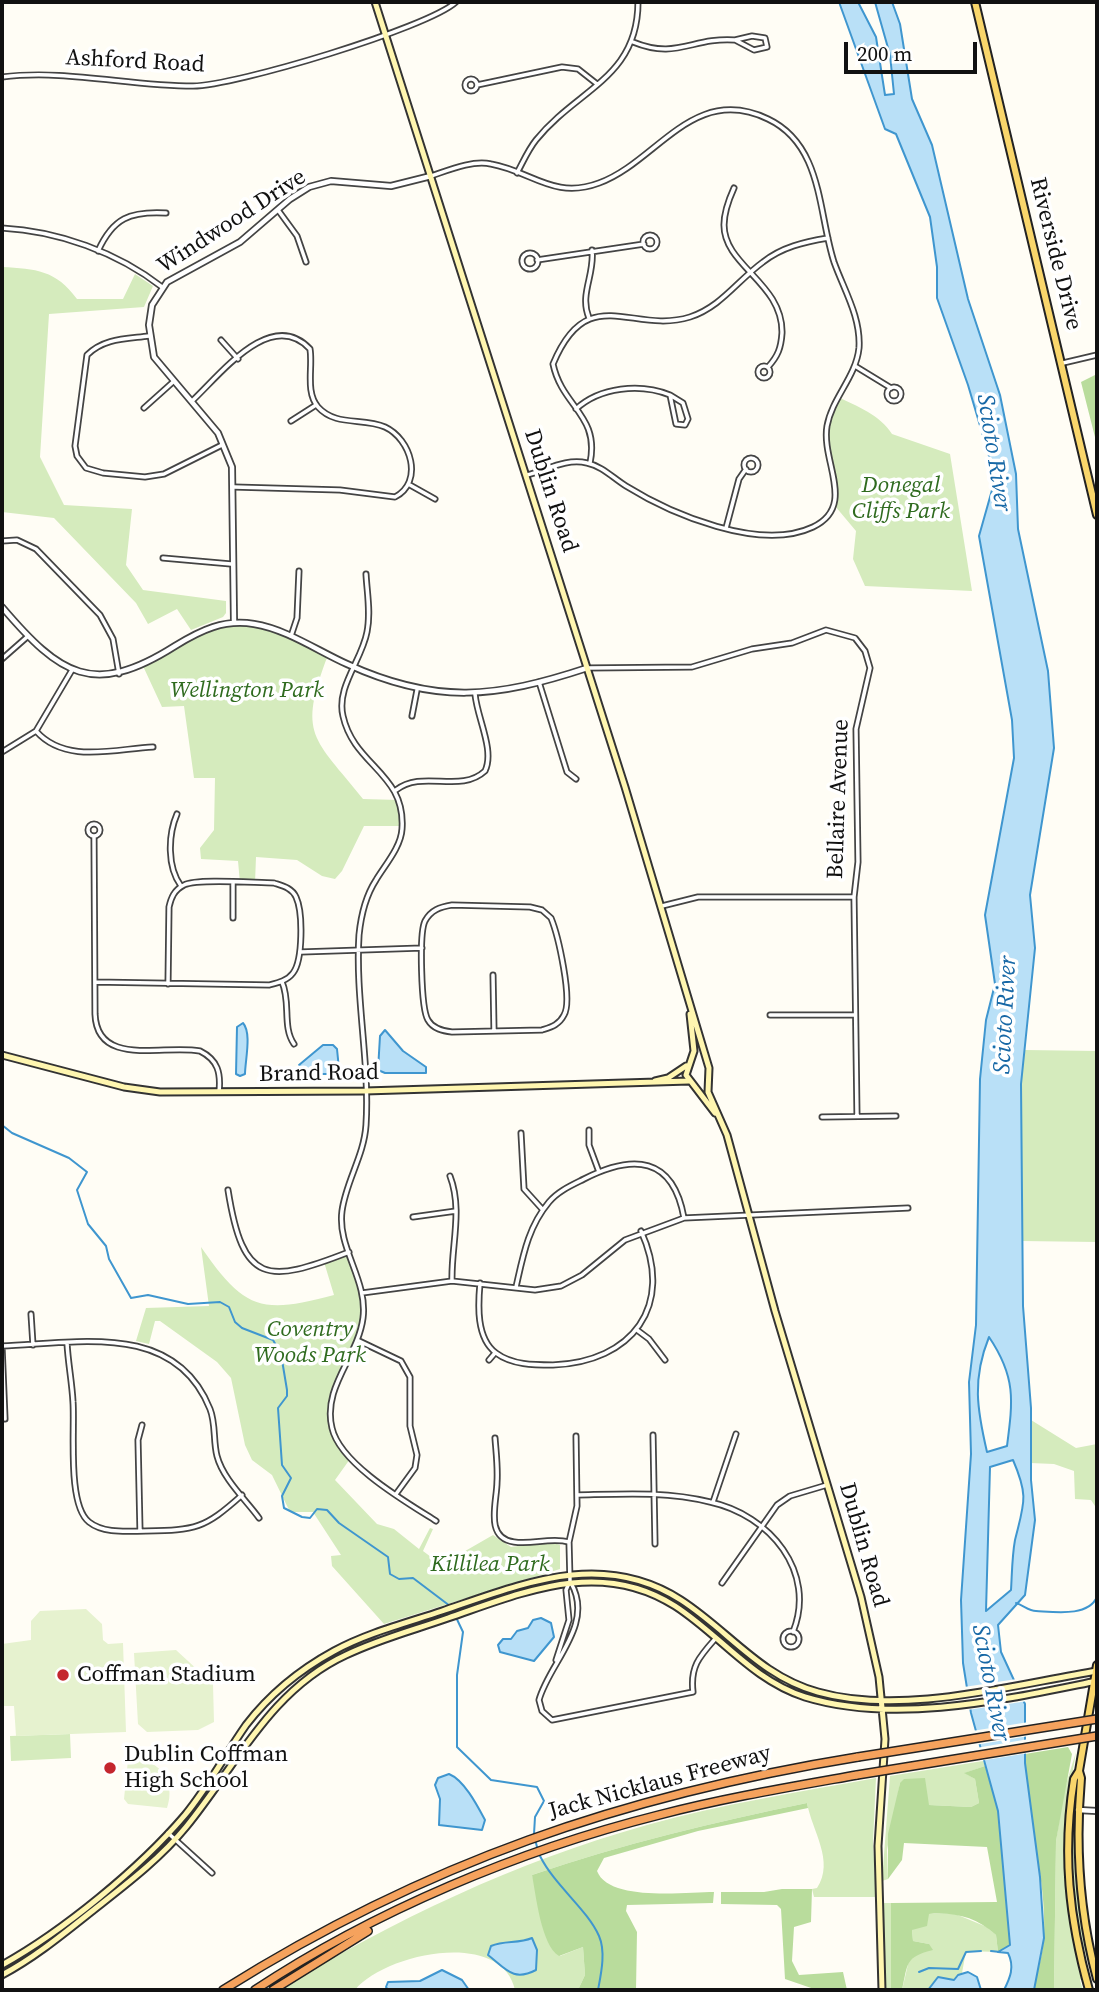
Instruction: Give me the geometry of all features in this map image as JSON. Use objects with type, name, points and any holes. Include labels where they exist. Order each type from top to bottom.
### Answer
[{"type":"highway","name":"Jack Nicklaus Freeway","points":[[223,1990],[358,1913],[516,1843],[628,1806],[730,1780],[1097,1719]]},
{"type":"highway","name":"Jack Nicklaus Freeway","points":[[255,1990],[387,1917],[488,1871],[561,1844],[732,1797],[1097,1736]]},
{"type":"highway","points":[[273,1990],[387,1917]]},
{"type":"main road","name":"Dublin Road","points":[[375,2],[662,906],[705,1063]]},
{"type":"main road","name":"Riverside Drive","points":[[975,2],[1097,515]]},
{"type":"main road","name":"Dublin Road","points":[[687,993],[694,1046],[689,1064]]},
{"type":"main road","name":"Brand Road","points":[[2,1055],[142,1090],[365,1091],[692,1083]]},
{"type":"main road","points":[[705,1063],[709,1068],[708,1078],[692,1083],[685,1072],[689,1064],[705,1063]]},
{"type":"main road","name":"Brand Road","points":[[642,1085],[668,1078],[689,1064]]},
{"type":"main road","name":"Dublin Road","points":[[708,1078],[708,1092],[722,1122],[861,1597],[884,1709],[885,1755],[878,1837],[882,1990]]},
{"type":"main road","name":"Dublin Road","points":[[692,1083],[722,1122]]},
{"type":"main road","points":[[2,1965],[74,1915],[168,1833],[200,1794],[248,1723],[299,1674],[349,1644],[542,1577],[603,1572],[646,1582],[691,1607],[753,1661],[780,1677],[819,1693],[910,1700],[960,1695],[1097,1669],[1068,1815],[1067,1878],[1074,1934],[1090,1990]]},
{"type":"main road","points":[[2,1975],[50,1944],[135,1877],[175,1839],[259,1726],[297,1686],[345,1655],[544,1586],[570,1581],[601,1580],[644,1591],[675,1606],[762,1677],[801,1696],[830,1703],[910,1710],[1095,1682]]},
{"type":"main road","points":[[1079,1770],[1079,1894],[1097,1979]]},
{"type":"street","name":"Ashford Road","points":[[2,77],[74,76],[206,85],[241,79],[386,34],[438,14],[456,2]]},
{"type":"street","points":[[517,173],[534,141],[621,62],[634,42],[638,2]]},
{"type":"street","points":[[634,42],[651,49],[668,51],[704,41],[760,36],[768,44],[765,49],[754,50],[735,40]]},
{"type":"street","points":[[477,85],[562,67],[578,69],[597,84]]},
{"type":"street","points":[[431,176],[489,163],[544,185],[575,189],[597,184],[620,174],[664,137],[698,118],[721,111],[753,113],[781,127],[800,147],[820,193],[828,239],[857,324],[859,351],[855,366],[835,403],[827,426],[827,451],[836,502],[823,522],[798,533],[767,535],[726,528],[676,513],[590,463],[564,463],[527,475]]},
{"type":"street","name":"Windwood Drive","points":[[149,336],[149,314],[163,287],[183,272],[240,242],[299,192],[331,181],[391,186],[431,176]]},
{"type":"street","points":[[734,188],[724,226],[735,253],[773,297],[780,313],[780,351],[768,367]]},
{"type":"street","points":[[278,210],[297,236],[306,262]]},
{"type":"street","points":[[98,251],[112,225],[123,218],[150,212],[166,213]]},
{"type":"street","points":[[2,228],[46,234],[98,251],[163,287]]},
{"type":"street","points":[[590,463],[593,441],[589,426],[556,379],[553,364],[566,338],[589,318],[606,314],[668,320],[689,318],[723,299],[752,272],[782,250],[828,239]]},
{"type":"street","points":[[537,260],[535,267],[531,269],[523,264],[528,254],[537,260],[644,244]]},
{"type":"street","points":[[589,318],[583,301],[592,271],[592,250]]},
{"type":"street","points":[[191,402],[266,337],[287,335],[300,338],[310,349],[312,394],[316,405],[335,418],[388,428],[398,439],[413,465],[410,485],[401,494],[388,498],[340,490],[234,487]]},
{"type":"street","points":[[224,444],[164,474],[145,477],[94,472],[86,468],[77,456],[75,441],[87,355],[96,345],[149,336],[154,357],[224,444],[232,467],[234,487],[231,564],[234,622]]},
{"type":"street","points":[[221,340],[238,359]]},
{"type":"street","points":[[1063,363],[1097,355]]},
{"type":"street","points":[[855,366],[891,388]]},
{"type":"street","points":[[144,408],[173,382]]},
{"type":"street","points":[[576,409],[599,394],[630,388],[658,390],[670,395],[683,403],[688,419],[685,425],[676,424],[670,395]]},
{"type":"street","points":[[290,421],[316,405]]},
{"type":"street","points":[[726,528],[739,479],[746,469]]},
{"type":"street","points":[[410,485],[435,499]]},
{"type":"street","points":[[2,541],[17,540],[36,549],[100,615],[113,639],[119,674]]},
{"type":"street","points":[[163,558],[231,564]]},
{"type":"street","points":[[290,638],[297,618],[299,571]]},
{"type":"street","points":[[366,574],[367,631],[355,668],[344,690],[341,704],[343,719],[352,741],[396,790],[402,811],[402,832],[362,909],[359,950],[366,1125],[360,1161],[342,1210],[342,1233],[362,1293],[363,1318],[357,1340],[335,1387],[331,1426],[335,1439],[350,1458],[436,1521]]},
{"type":"street","points":[[2,607],[27,637],[72,670],[95,675],[119,674],[143,666],[209,627],[234,622],[257,624],[355,668],[418,690],[475,694],[539,682],[587,668]]},
{"type":"street","name":"Bellaire Avenue","points":[[587,668],[692,667],[752,649],[792,643],[826,630],[855,638],[865,652],[870,668],[856,729],[858,862],[854,897],[857,1116]]},
{"type":"street","points":[[2,659],[27,637]]},
{"type":"street","points":[[2,752],[36,732],[72,670]]},
{"type":"street","points":[[539,682],[567,772],[576,779]]},
{"type":"street","points":[[412,716],[418,690]]},
{"type":"street","points":[[396,790],[418,781],[469,781],[485,771],[490,754],[475,694]]},
{"type":"street","points":[[36,732],[58,749],[75,752],[153,747]]},
{"type":"street","points":[[177,814],[172,826],[171,858],[181,886]]},
{"type":"street","points":[[94,837],[95,1024],[106,1042],[123,1050],[200,1051],[208,1055],[218,1069],[219,1092]]},
{"type":"street","points":[[95,982],[168,984],[269,985],[282,982],[293,973],[300,952],[299,907],[295,895],[286,886],[274,883],[195,882],[181,886],[172,895],[169,907],[168,984]]},
{"type":"street","points":[[233,883],[233,918]]},
{"type":"street","points":[[662,906],[698,897],[854,897]]},
{"type":"street","points":[[530,906],[542,910],[551,918],[567,999],[565,1014],[556,1026],[542,1030],[439,1030],[428,1021],[425,1008],[422,948],[425,922],[441,907],[530,906]]},
{"type":"street","points":[[300,952],[422,948]]},
{"type":"street","points":[[493,975],[494,1031]]},
{"type":"street","points":[[282,982],[289,1004],[290,1039],[294,1044]]},
{"type":"street","points":[[770,1015],[855,1015]]},
{"type":"street","points":[[822,1117],[896,1116]]},
{"type":"street","points":[[589,1130],[589,1145],[599,1172]]},
{"type":"street","points":[[521,1133],[524,1189],[543,1210]]},
{"type":"street","points":[[516,1287],[533,1223],[543,1210],[566,1188],[621,1163],[648,1165],[671,1181],[684,1219]]},
{"type":"street","points":[[450,1176],[455,1189],[456,1211],[452,1281]]},
{"type":"street","points":[[228,1190],[234,1231],[245,1254],[261,1268],[287,1273],[349,1252]]},
{"type":"street","points":[[362,1293],[452,1281],[535,1290],[561,1286],[582,1275],[604,1255],[641,1231],[684,1219],[908,1208]]},
{"type":"street","points":[[413,1217],[456,1211]]},
{"type":"street","points":[[480,1283],[477,1313],[486,1340],[495,1353],[535,1365],[590,1362],[608,1354],[637,1330],[648,1309],[653,1287],[653,1263],[641,1231]]},
{"type":"street","points":[[31,1314],[33,1345]]},
{"type":"street","points":[[637,1330],[649,1339],[665,1360]]},
{"type":"street","points":[[357,1340],[386,1351],[401,1361],[410,1377],[410,1426],[417,1455],[415,1468],[396,1494]]},
{"type":"street","points":[[67,1343],[73,1401],[76,1492],[81,1513],[97,1528],[189,1530],[214,1520],[242,1495]]},
{"type":"street","points":[[5,1419],[2,1346],[136,1344],[170,1359],[198,1385],[210,1409],[220,1464],[260,1518]]},
{"type":"street","points":[[489,1360],[495,1353]]},
{"type":"street","points":[[140,1531],[138,1440],[142,1425]]},
{"type":"street","points":[[713,1502],[736,1434]]},
{"type":"street","points":[[653,1435],[655,1544]]},
{"type":"street","points":[[576,1436],[577,1494],[575,1521],[569,1542],[570,1581],[566,1590],[569,1620],[556,1653],[556,1661],[539,1700],[546,1717],[560,1721],[693,1692],[692,1672],[696,1662],[715,1639]]},
{"type":"street","points":[[495,1437],[498,1483],[494,1523],[500,1535],[510,1542],[549,1539],[569,1542]]},
{"type":"street","points":[[722,1583],[785,1498],[827,1485]]},
{"type":"street","points":[[577,1494],[654,1493],[713,1502],[761,1527],[783,1546],[794,1566],[801,1605],[793,1632],[798,1642],[788,1646],[783,1638],[788,1632],[793,1632]]},
{"type":"street","points":[[1078,1810],[1097,1811]]},
{"type":"street","points":[[168,1833],[212,1873]]},
{"type":"street","points":[[1090,1990],[1097,1989]]},
{"type":"green space","points":[[2,267],[44,273],[61,282],[77,299],[123,299],[135,274],[153,286],[144,307],[49,314],[40,457],[64,505],[132,509],[126,565],[143,590],[226,601],[226,613],[223,617],[191,630],[177,609],[148,624],[136,603],[54,518],[2,512]]},
{"type":"green space","points":[[1097,374],[1097,445],[1081,382]]},
{"type":"green space","name":"Donegal Cliffs Park","points":[[838,397],[875,416],[892,434],[950,454],[972,591],[865,586],[853,559],[856,531],[835,506],[835,485],[827,451],[828,430]]},
{"type":"green space","name":"Wellington Park","points":[[230,622],[257,624],[328,655],[314,703],[315,734],[332,762],[363,799],[399,800],[402,826],[364,826],[342,871],[335,879],[322,876],[297,860],[256,857],[255,883],[240,883],[238,861],[201,859],[200,848],[214,830],[215,778],[194,778],[184,706],[162,707],[143,666],[186,639]]},
{"type":"green space","points":[[1025,1050],[1097,1051],[1097,1242],[1021,1241],[1021,1084]]},
{"type":"green space","name":"Coventry Woods Park","points":[[201,1247],[216,1268],[242,1295],[271,1305],[288,1305],[334,1295],[324,1262],[349,1252],[361,1292],[363,1316],[353,1354],[332,1402],[331,1419],[337,1437],[350,1459],[335,1480],[377,1524],[394,1529],[419,1549],[430,1528],[433,1529],[423,1551],[431,1557],[460,1554],[493,1535],[511,1547],[551,1542],[560,1545],[560,1569],[384,1624],[332,1566],[331,1556],[341,1555],[313,1512],[290,1512],[272,1475],[252,1460],[245,1445],[231,1378],[217,1362],[160,1321],[155,1321],[149,1344],[136,1341],[146,1308],[209,1306]]},
{"type":"green space","points":[[1031,1420],[1076,1448],[1097,1444],[1097,1509],[1091,1500],[1075,1499],[1074,1471],[1054,1464],[1030,1463]]},
{"type":"green space","name":"Coffman Stadium","points":[[86,1609],[102,1624],[103,1640],[108,1644],[123,1643],[126,1732],[16,1736],[14,1706],[2,1706],[2,1644],[31,1640],[31,1621],[40,1611]]},
{"type":"green space","points":[[176,1650],[213,1684],[214,1722],[198,1730],[147,1732],[138,1724],[134,1653]]},
{"type":"green space","points":[[70,1734],[71,1758],[11,1761],[10,1736]]},
{"type":"green space","points":[[1068,1747],[1072,1754],[1056,1841],[1054,1990],[1034,1990],[1043,1943],[1044,1914],[1028,1800],[1025,1754]]},
{"type":"green space","points":[[1076,1752],[1067,1812],[1065,1865],[1066,1892],[1083,1990],[1054,1990],[1056,1841],[1064,1791]]},
{"type":"green space","points":[[128,1760],[148,1762],[162,1772],[169,1788],[167,1808],[128,1804],[124,1799]]},
{"type":"green space","points":[[983,1761],[985,1766],[965,1773],[975,1779],[979,1803],[971,1807],[929,1805],[900,1783],[887,1850],[888,1879],[882,1881],[890,1776]]},
{"type":"green space","points":[[985,1766],[998,1810],[1010,1945],[998,1952],[996,1935],[981,1924],[956,1915],[929,1914],[927,1926],[912,1930],[913,1941],[929,1944],[933,1950],[912,1959],[907,1967],[902,1990],[891,1990],[891,1903],[997,1902],[987,1847],[904,1843],[902,1860],[888,1879],[888,1834],[900,1783],[904,1779],[925,1778],[929,1805],[971,1807],[979,1803],[975,1779],[964,1773]]},
{"type":"green space","points":[[876,1778],[873,1842],[876,1897],[814,1897],[812,1889],[817,1888],[824,1867],[821,1846],[807,1803],[669,1834],[532,1875],[560,1956],[583,1947],[585,1975],[578,1990],[515,1990],[505,1971],[488,1959],[466,1953],[441,1953],[390,1966],[370,1977],[355,1990],[278,1990],[411,1917],[503,1875],[550,1857],[675,1818]]},
{"type":"green space","points":[[1075,1788],[1076,1884],[1090,1969],[1078,1922],[1072,1880]]},
{"type":"green space","points":[[807,1803],[808,1808],[698,1831],[604,1858],[597,1871],[604,1881],[616,1887],[667,1894],[714,1892],[713,1903],[627,1905],[626,1911],[637,1932],[636,1990],[578,1990],[585,1975],[583,1947],[559,1956],[553,1950],[540,1919],[532,1875],[669,1834]]},
{"type":"green space","points":[[812,1889],[811,1922],[794,1927],[792,1961],[799,1975],[843,1972],[847,1990],[817,1990],[785,1979],[781,1909],[777,1905],[721,1904],[721,1892],[764,1892]]},
{"type":"green space","points":[[883,1903],[891,1903],[891,1990],[886,1990]]},
{"type":"green space","points":[[953,1913],[987,1927],[996,1935],[998,1952],[966,1951],[962,1973],[954,1980],[936,1979],[928,1990],[902,1990],[909,1960],[929,1944],[913,1941],[912,1930],[928,1914]]},
{"type":"water","name":"Scioto River","points":[[839,2],[858,2],[876,37],[885,95],[894,94],[890,55],[875,2],[892,2],[900,24],[912,99],[932,145],[968,299],[1000,395],[1016,474],[1018,529],[1048,671],[1054,748],[1030,895],[1035,948],[1021,1084],[1023,1306],[1031,1408],[1031,1480],[1035,1520],[1025,1595],[998,1625],[1001,1652],[1025,1704],[1025,1763],[1040,1877],[1044,1938],[1034,1990],[1004,1990],[1011,1968],[1008,1953],[998,1952],[1010,1945],[998,1811],[971,1713],[963,1663],[961,1600],[971,1454],[969,1382],[976,1325],[980,1079],[986,1020],[995,984],[985,915],[1014,758],[1012,720],[979,536],[992,490],[989,456],[968,385],[937,298],[937,267],[930,217],[896,134],[885,129]],"holes":[[[989,1337],[998,1351],[1008,1377],[1011,1415],[1007,1446],[987,1452],[981,1422],[978,1381]],[[1013,1460],[1021,1483],[1023,1500],[1014,1546],[1011,1590],[986,1611],[990,1467]]]},
{"type":"water","points":[[243,1023],[247,1033],[247,1047],[245,1074],[240,1076],[236,1074],[237,1027]]},
{"type":"water","points":[[385,1030],[403,1051],[426,1067],[426,1073],[385,1073],[378,1070],[380,1036]]},
{"type":"water","points":[[323,1045],[333,1045],[337,1049],[339,1069],[331,1074],[301,1074],[299,1065]]},
{"type":"water","points":[[541,1618],[551,1623],[554,1637],[534,1661],[500,1652],[498,1645],[503,1639],[511,1639],[517,1631],[528,1628],[533,1620]]},
{"type":"water","points":[[449,1774],[465,1787],[474,1800],[485,1820],[482,1830],[439,1825],[440,1799],[435,1785],[438,1778]]},
{"type":"water","points":[[532,1938],[537,1950],[536,1970],[521,1975],[515,1974],[488,1955],[491,1946]]},
{"type":"water","points":[[442,1970],[462,1980],[469,1990],[388,1990],[386,1987],[388,1982],[420,1981]]},
{"type":"water","points":[[968,1972],[977,1977],[981,1990],[928,1990],[938,1977],[954,1980],[958,1975]]},
{"type":"pier","points":[[1017,1679],[1028,1701],[967,1710],[964,1687]]},
{"type":"pier","points":[[1029,1722],[1029,1736],[975,1745],[972,1731]]},
{"type":"pier","points":[[1029,1739],[1029,1753],[979,1761],[976,1748]]},
{"type":"waterway","points":[[2,1125],[12,1133],[69,1158],[87,1172],[77,1190],[88,1224],[106,1246],[109,1259],[131,1298],[148,1295],[188,1304],[220,1302],[229,1307],[235,1322],[242,1328],[273,1340],[281,1354],[287,1390],[287,1396],[278,1408],[282,1465],[291,1478],[282,1496],[284,1508],[310,1518],[317,1509],[327,1510],[339,1523],[388,1557],[390,1574],[399,1579],[413,1578],[450,1606]]},
{"type":"waterway","points":[[1016,1603],[1033,1611],[1070,1612],[1086,1608],[1097,1597]]},
{"type":"waterway","points":[[453,1611],[463,1632],[457,1675],[457,1747],[491,1780],[537,1787],[544,1801],[535,1817],[534,1834]]},
{"type":"waterway","points":[[535,1839],[538,1851]]},
{"type":"waterway","points":[[540,1856],[587,1916],[599,1936],[603,1956],[598,1990]]},
{"type":"waterway","points":[[919,1972],[929,1968],[958,1969],[966,1952],[981,1951]]},
{"type":"waterway","points":[[991,1951],[1000,1952]]},
{"type":"place","name":"Coffman Stadium","points":[[63,1675]]},
{"type":"place","name":"Dublin Coffman High School","points":[[110,1768]]},
{"type":"park label","name":"Killilea Park","points":[[490,1565]]}]
